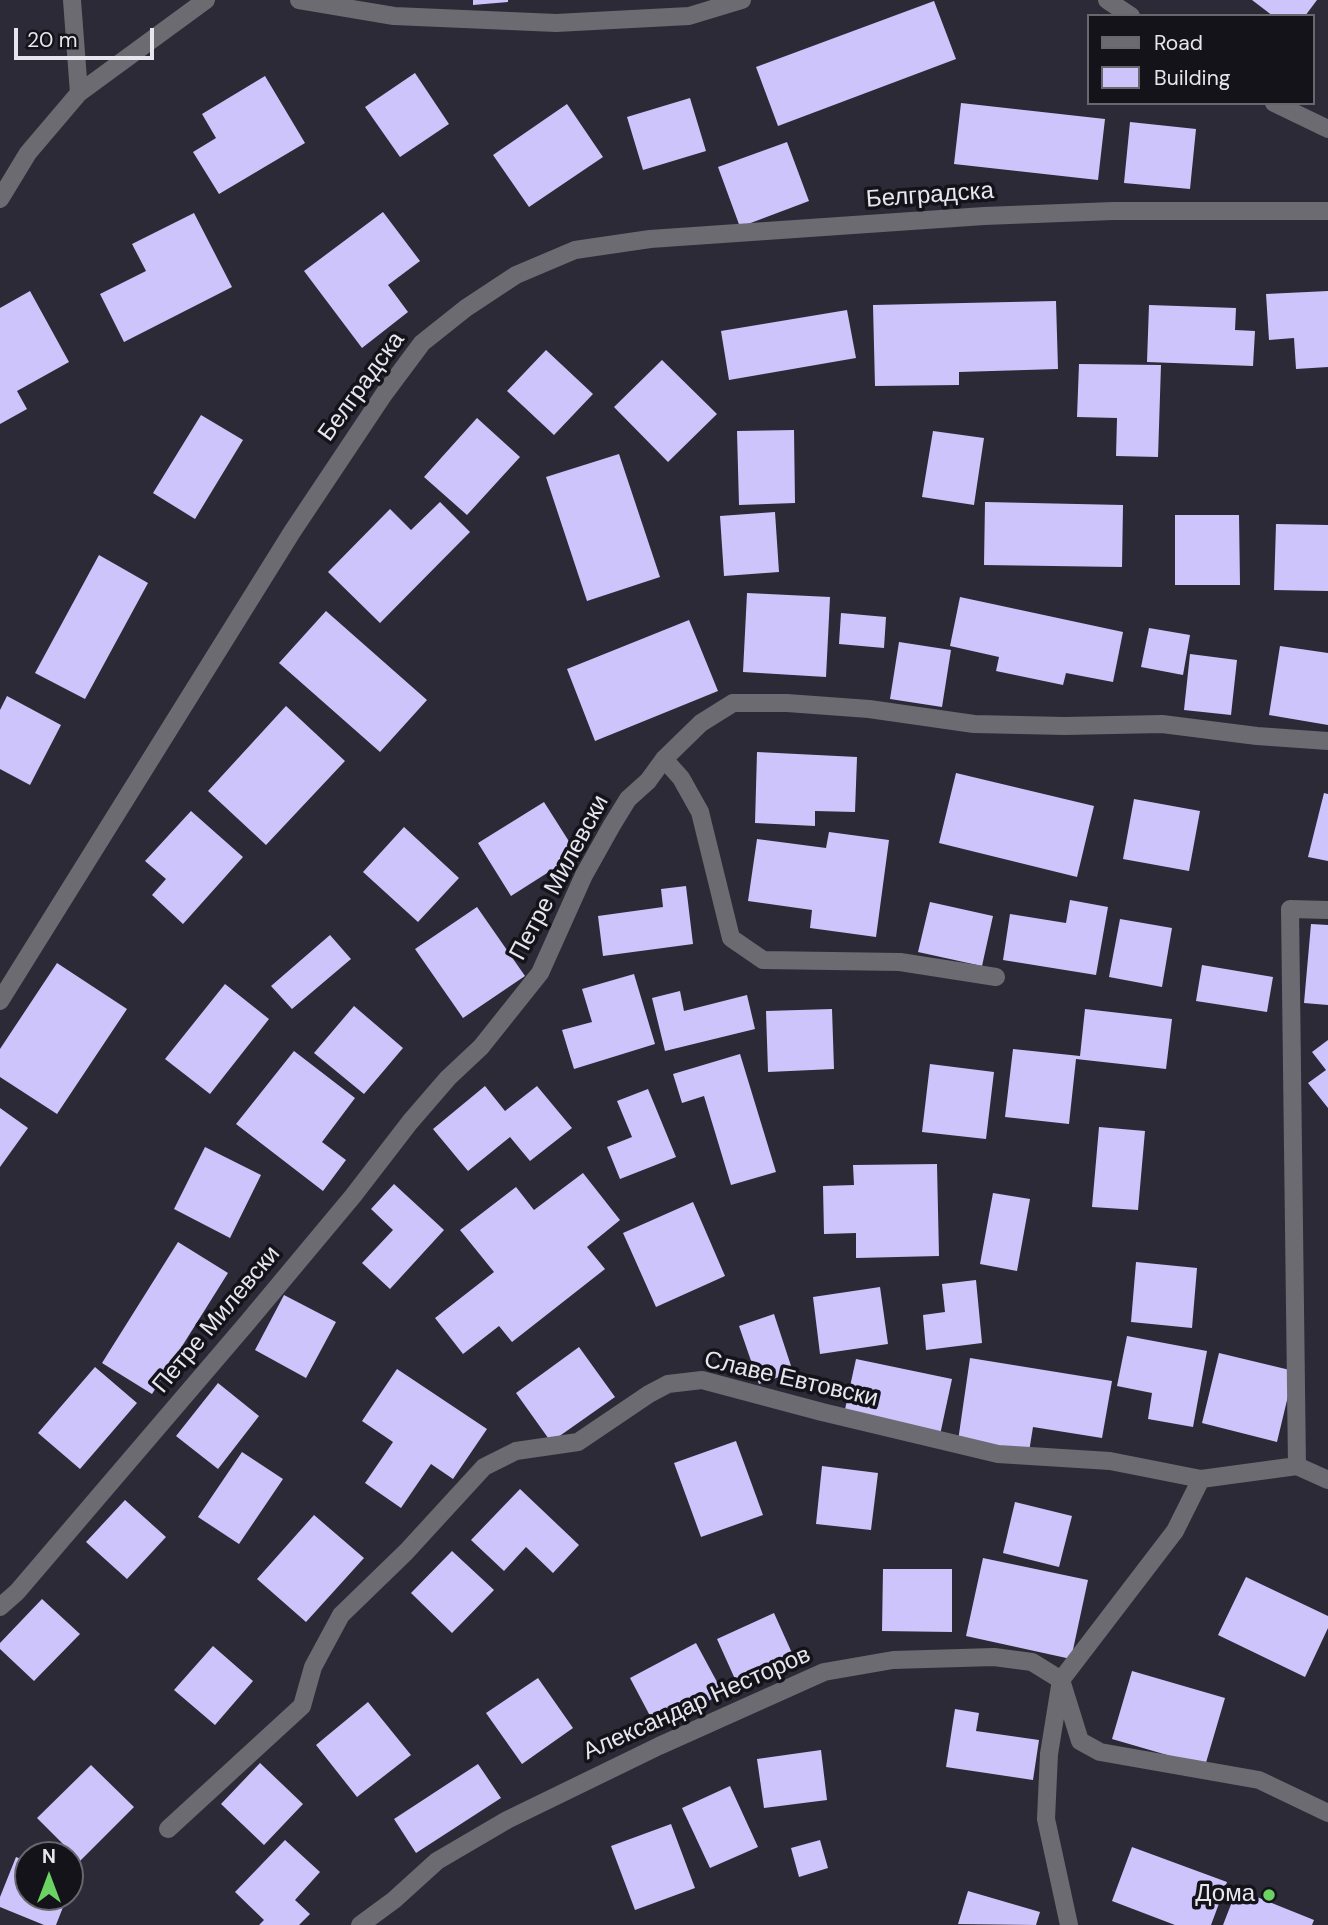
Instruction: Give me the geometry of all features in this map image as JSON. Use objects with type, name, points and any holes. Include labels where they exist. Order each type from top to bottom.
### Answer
[{"type":"street","points":[[72,0],[79,93]]},
{"type":"street","points":[[0,199],[28,153],[79,93],[206,0]]},
{"type":"street","points":[[299,0],[394,16],[556,23],[689,16],[741,0]]},
{"type":"street","points":[[1108,0],[1128,14]]},
{"type":"street","points":[[1278,105],[1328,129]]},
{"type":"street","name":"Белградска","points":[[0,1001],[292,532],[384,394],[422,344],[466,308],[516,275],[575,250],[650,239],[984,216],[1113,211],[1328,211]]},
{"type":"street","name":"Петре Милевски","points":[[0,1607],[26,1581],[247,1323],[353,1196],[410,1122],[448,1078],[481,1047],[540,973],[584,875],[628,799],[701,723],[733,702],[787,702],[869,709],[974,724],[1065,726],[1162,723],[1257,736],[1328,741]]},
{"type":"street","points":[[664,759],[681,778],[700,812],[731,939],[763,960],[900,962],[996,977]]},
{"type":"street","points":[[1328,910],[1290,909],[1297,1466],[1328,1480]]},
{"type":"street","name":"Славе Евтовски","points":[[168,1829],[302,1706],[313,1667],[341,1615],[406,1552],[484,1467],[516,1451],[578,1442],[668,1384],[702,1380],[998,1454],[1111,1461],[1201,1479],[1297,1466]]},
{"type":"street","points":[[1069,1925],[1046,1818],[1049,1754],[1061,1680],[1175,1531],[1201,1479]]},
{"type":"street","name":"Александар Несторов","points":[[360,1925],[437,1861],[507,1820],[671,1740],[824,1672],[893,1660],[994,1657],[1032,1662],[1061,1680]]},
{"type":"street","points":[[1061,1680],[1080,1741],[1100,1752],[1259,1780],[1328,1813]]},
{"type":"building","points":[[473,0],[508,0],[508,2],[473,5]]},
{"type":"building","points":[[1252,0],[1317,0],[1306,14],[1270,14]]},
{"type":"building","points":[[934,1],[956,59],[778,126],[756,67]]},
{"type":"building","points":[[415,73],[449,124],[400,157],[365,107]]},
{"type":"building","points":[[265,76],[305,143],[219,194],[193,152],[216,138],[202,114]]},
{"type":"building","points":[[690,98],[706,151],[643,170],[627,117]]},
{"type":"building","points":[[961,103],[1105,119],[1098,180],[954,164]]},
{"type":"building","points":[[567,104],[603,157],[529,207],[493,155]]},
{"type":"building","points":[[1130,122],[1196,129],[1190,189],[1124,183]]},
{"type":"building","points":[[787,142],[809,201],[740,227],[718,167]]},
{"type":"building","points":[[383,212],[420,261],[388,285],[408,312],[362,348],[304,271]]},
{"type":"building","points":[[194,213],[232,287],[124,342],[100,294],[146,271],[132,244]]},
{"type":"building","points":[[30,291],[69,362],[17,391],[27,409],[0,424],[0,308]]},
{"type":"building","points":[[1328,291],[1328,367],[1296,369],[1294,338],[1269,340],[1266,294]]},
{"type":"building","points":[[1056,301],[1058,369],[959,372],[959,385],[875,386],[873,305]]},
{"type":"building","points":[[1149,305],[1236,308],[1235,330],[1255,331],[1253,366],[1147,362]]},
{"type":"building","points":[[847,310],[856,358],[729,380],[721,331]]},
{"type":"building","points":[[546,350],[593,394],[554,435],[507,391]]},
{"type":"building","points":[[662,360],[717,414],[668,462],[614,407]]},
{"type":"building","points":[[1079,364],[1161,365],[1158,457],[1116,456],[1117,418],[1077,417]]},
{"type":"building","points":[[201,415],[243,440],[195,519],[153,493]]},
{"type":"building","points":[[477,418],[520,457],[467,515],[424,477]]},
{"type":"building","points":[[794,430],[795,503],[739,505],[737,431]]},
{"type":"building","points":[[933,431],[984,438],[974,505],[922,497]]},
{"type":"building","points":[[619,454],[660,577],[587,601],[546,477]]},
{"type":"building","points":[[440,502],[470,532],[380,623],[328,572],[390,509],[411,530]]},
{"type":"building","points":[[985,502],[1123,505],[1122,567],[984,565]]},
{"type":"building","points":[[775,512],[779,572],[724,576],[720,516]]},
{"type":"building","points":[[1175,515],[1239,515],[1240,585],[1175,585]]},
{"type":"building","points":[[1276,524],[1328,525],[1328,591],[1274,590]]},
{"type":"building","points":[[99,555],[148,583],[85,699],[35,673]]},
{"type":"building","points":[[747,593],[830,597],[826,677],[743,672]]},
{"type":"building","points":[[960,597],[1123,632],[1113,682],[1066,673],[1063,685],[996,671],[999,657],[950,646]]},
{"type":"building","points":[[326,611],[427,700],[380,752],[279,663]]},
{"type":"building","points":[[841,613],[886,617],[884,648],[839,644]]},
{"type":"building","points":[[689,620],[718,691],[595,741],[567,669]]},
{"type":"building","points":[[1149,628],[1190,635],[1183,675],[1141,667]]},
{"type":"building","points":[[899,642],[951,650],[942,707],[890,699]]},
{"type":"building","points":[[1280,646],[1328,653],[1328,725],[1269,715]]},
{"type":"building","points":[[1190,654],[1237,660],[1231,715],[1184,710]]},
{"type":"building","points":[[7,696],[61,725],[30,785],[0,769],[0,710]]},
{"type":"building","points":[[286,706],[345,761],[266,845],[208,791]]},
{"type":"building","points":[[757,752],[857,757],[855,812],[815,811],[815,826],[755,823]]},
{"type":"building","points":[[956,773],[1094,806],[1077,877],[939,843]]},
{"type":"building","points":[[1324,793],[1328,794],[1328,861],[1308,857]]},
{"type":"building","points":[[1134,799],[1200,811],[1189,871],[1123,859]]},
{"type":"building","points":[[544,802],[577,854],[511,896],[478,843]]},
{"type":"building","points":[[191,811],[243,857],[183,924],[152,895],[166,879],[145,861]]},
{"type":"building","points":[[404,827],[459,878],[418,922],[363,872]]},
{"type":"building","points":[[829,832],[889,840],[876,937],[810,928],[812,910],[748,901],[757,839],[826,848]]},
{"type":"building","points":[[686,886],[693,944],[603,956],[598,916],[663,907],[661,889]]},
{"type":"building","points":[[1070,900],[1108,907],[1096,975],[1003,960],[1010,914],[1066,923]]},
{"type":"building","points":[[930,902],[993,916],[982,966],[918,952]]},
{"type":"building","points":[[477,907],[525,976],[463,1018],[415,949]]},
{"type":"building","points":[[1120,919],[1172,928],[1162,987],[1109,977]]},
{"type":"building","points":[[1311,924],[1328,925],[1328,1005],[1304,1003]]},
{"type":"building","points":[[330,935],[351,959],[292,1009],[271,986]]},
{"type":"building","points":[[57,963],[127,1009],[57,1114],[0,1077],[0,1049]]},
{"type":"building","points":[[1202,965],[1273,977],[1267,1012],[1196,1001]]},
{"type":"building","points":[[634,974],[655,1044],[574,1069],[562,1030],[592,1022],[582,989]]},
{"type":"building","points":[[225,984],[269,1019],[210,1094],[165,1059]]},
{"type":"building","points":[[680,991],[684,1011],[747,995],[755,1029],[665,1051],[652,998]]},
{"type":"building","points":[[354,1006],[403,1048],[364,1094],[314,1053]]},
{"type":"building","points":[[832,1009],[834,1069],[768,1072],[766,1011]]},
{"type":"building","points":[[1085,1009],[1172,1019],[1166,1069],[1076,1059],[1069,1124],[1005,1117],[1013,1049],[1080,1056]]},
{"type":"building","points":[[1328,1040],[1328,1108],[1308,1083],[1326,1070],[1312,1052]]},
{"type":"building","points":[[294,1051],[355,1098],[322,1142],[346,1160],[323,1191],[236,1124]]},
{"type":"building","points":[[740,1054],[776,1172],[731,1185],[704,1096],[682,1103],[673,1074]]},
{"type":"building","points":[[930,1064],[994,1072],[986,1139],[922,1132]]},
{"type":"building","points":[[485,1086],[505,1111],[537,1086],[572,1128],[530,1161],[510,1137],[468,1171],[433,1129]]},
{"type":"building","points":[[648,1089],[676,1157],[620,1179],[607,1147],[632,1137],[617,1101]]},
{"type":"building","points":[[0,1108],[28,1128],[0,1167]]},
{"type":"building","points":[[1099,1127],[1145,1131],[1138,1210],[1092,1207]]},
{"type":"building","points":[[205,1147],[261,1175],[230,1238],[174,1209]]},
{"type":"building","points":[[937,1164],[939,1256],[856,1258],[856,1233],[824,1234],[823,1186],[854,1185],[853,1165]]},
{"type":"building","points":[[583,1173],[620,1220],[587,1247],[605,1269],[512,1342],[499,1326],[463,1354],[435,1318],[494,1272],[460,1230],[516,1187],[534,1210]]},
{"type":"building","points":[[394,1184],[444,1230],[390,1289],[362,1263],[393,1230],[371,1209]]},
{"type":"building","points":[[993,1193],[1030,1199],[1017,1271],[980,1264]]},
{"type":"building","points":[[693,1202],[725,1276],[656,1307],[623,1233]]},
{"type":"building","points":[[178,1242],[228,1273],[152,1394],[102,1363]]},
{"type":"building","points":[[1136,1262],[1197,1268],[1192,1328],[1131,1322]]},
{"type":"building","points":[[976,1280],[982,1343],[926,1350],[923,1315],[945,1312],[942,1284]]},
{"type":"building","points":[[880,1287],[888,1344],[820,1354],[813,1297]]},
{"type":"building","points":[[284,1295],[336,1322],[306,1378],[255,1350]]},
{"type":"building","points":[[774,1314],[793,1372],[759,1384],[739,1326]]},
{"type":"building","points":[[1127,1336],[1207,1351],[1193,1427],[1148,1419],[1152,1393],[1117,1386]]},
{"type":"building","points":[[579,1347],[615,1397],[551,1442],[516,1393]]},
{"type":"building","points":[[1219,1353],[1294,1371],[1277,1442],[1202,1423]]},
{"type":"building","points":[[970,1358],[1112,1381],[1102,1438],[1033,1427],[1029,1452],[958,1441]]},
{"type":"building","points":[[856,1359],[952,1379],[940,1435],[844,1414]]},
{"type":"building","points":[[95,1367],[137,1403],[80,1469],[38,1433]]},
{"type":"building","points":[[397,1369],[487,1429],[453,1479],[431,1464],[401,1508],[365,1483],[393,1442],[362,1421]]},
{"type":"building","points":[[218,1383],[259,1416],[218,1469],[176,1436]]},
{"type":"building","points":[[736,1441],[763,1515],[701,1537],[674,1463]]},
{"type":"building","points":[[242,1452],[283,1479],[239,1544],[198,1517]]},
{"type":"building","points":[[822,1466],[878,1473],[871,1530],[816,1524]]},
{"type":"building","points":[[520,1489],[579,1545],[553,1573],[526,1547],[504,1571],[471,1540]]},
{"type":"building","points":[[125,1500],[166,1537],[127,1579],[86,1542]]},
{"type":"building","points":[[1015,1502],[1072,1516],[1059,1567],[1003,1553]]},
{"type":"building","points":[[314,1515],[364,1558],[306,1622],[257,1579]]},
{"type":"building","points":[[452,1551],[494,1590],[452,1633],[411,1593]]},
{"type":"building","points":[[983,1558],[1088,1580],[1071,1659],[966,1636]]},
{"type":"building","points":[[883,1569],[952,1569],[952,1632],[882,1631]]},
{"type":"building","points":[[1246,1577],[1328,1616],[1328,1628],[1305,1677],[1218,1635]]},
{"type":"building","points":[[42,1599],[80,1634],[34,1681],[0,1649],[0,1643]]},
{"type":"building","points":[[774,1613],[796,1662],[739,1688],[717,1639]]},
{"type":"building","points":[[696,1643],[723,1693],[657,1729],[630,1678]]},
{"type":"building","points":[[213,1646],[253,1681],[215,1725],[174,1690]]},
{"type":"building","points":[[1132,1671],[1225,1698],[1205,1766],[1112,1739]]},
{"type":"building","points":[[538,1678],[573,1728],[522,1764],[486,1713]]},
{"type":"building","points":[[368,1702],[411,1755],[357,1797],[316,1745]]},
{"type":"building","points":[[955,1709],[979,1713],[976,1731],[1039,1740],[1033,1780],[946,1767]]},
{"type":"building","points":[[821,1750],[827,1800],[764,1808],[757,1759]]},
{"type":"building","points":[[260,1763],[303,1804],[264,1845],[221,1804]]},
{"type":"building","points":[[478,1764],[501,1798],[416,1853],[394,1819]]},
{"type":"building","points":[[91,1765],[134,1807],[84,1857],[84,1841],[60,1841],[37,1818]]},
{"type":"building","points":[[730,1786],[758,1847],[710,1868],[682,1808]]},
{"type":"building","points":[[671,1824],[695,1888],[635,1910],[611,1846]]},
{"type":"building","points":[[285,1840],[320,1872],[295,1900],[310,1914],[299,1925],[259,1925],[264,1920],[235,1892]]},
{"type":"building","points":[[820,1840],[828,1868],[799,1877],[791,1848]]},
{"type":"building","points":[[1132,1847],[1227,1882],[1211,1925],[1175,1925],[1112,1901]]},
{"type":"building","points":[[14,1862],[14,1911],[62,1911],[56,1925],[44,1925],[0,1907],[0,1897]]},
{"type":"building","points":[[1237,1889],[1314,1920],[1312,1925],[1223,1925]]},
{"type":"building","points":[[968,1891],[1040,1912],[1036,1925],[958,1924]]},
{"type":"place","name":"Дома","points":[[1269,1895]]}]
